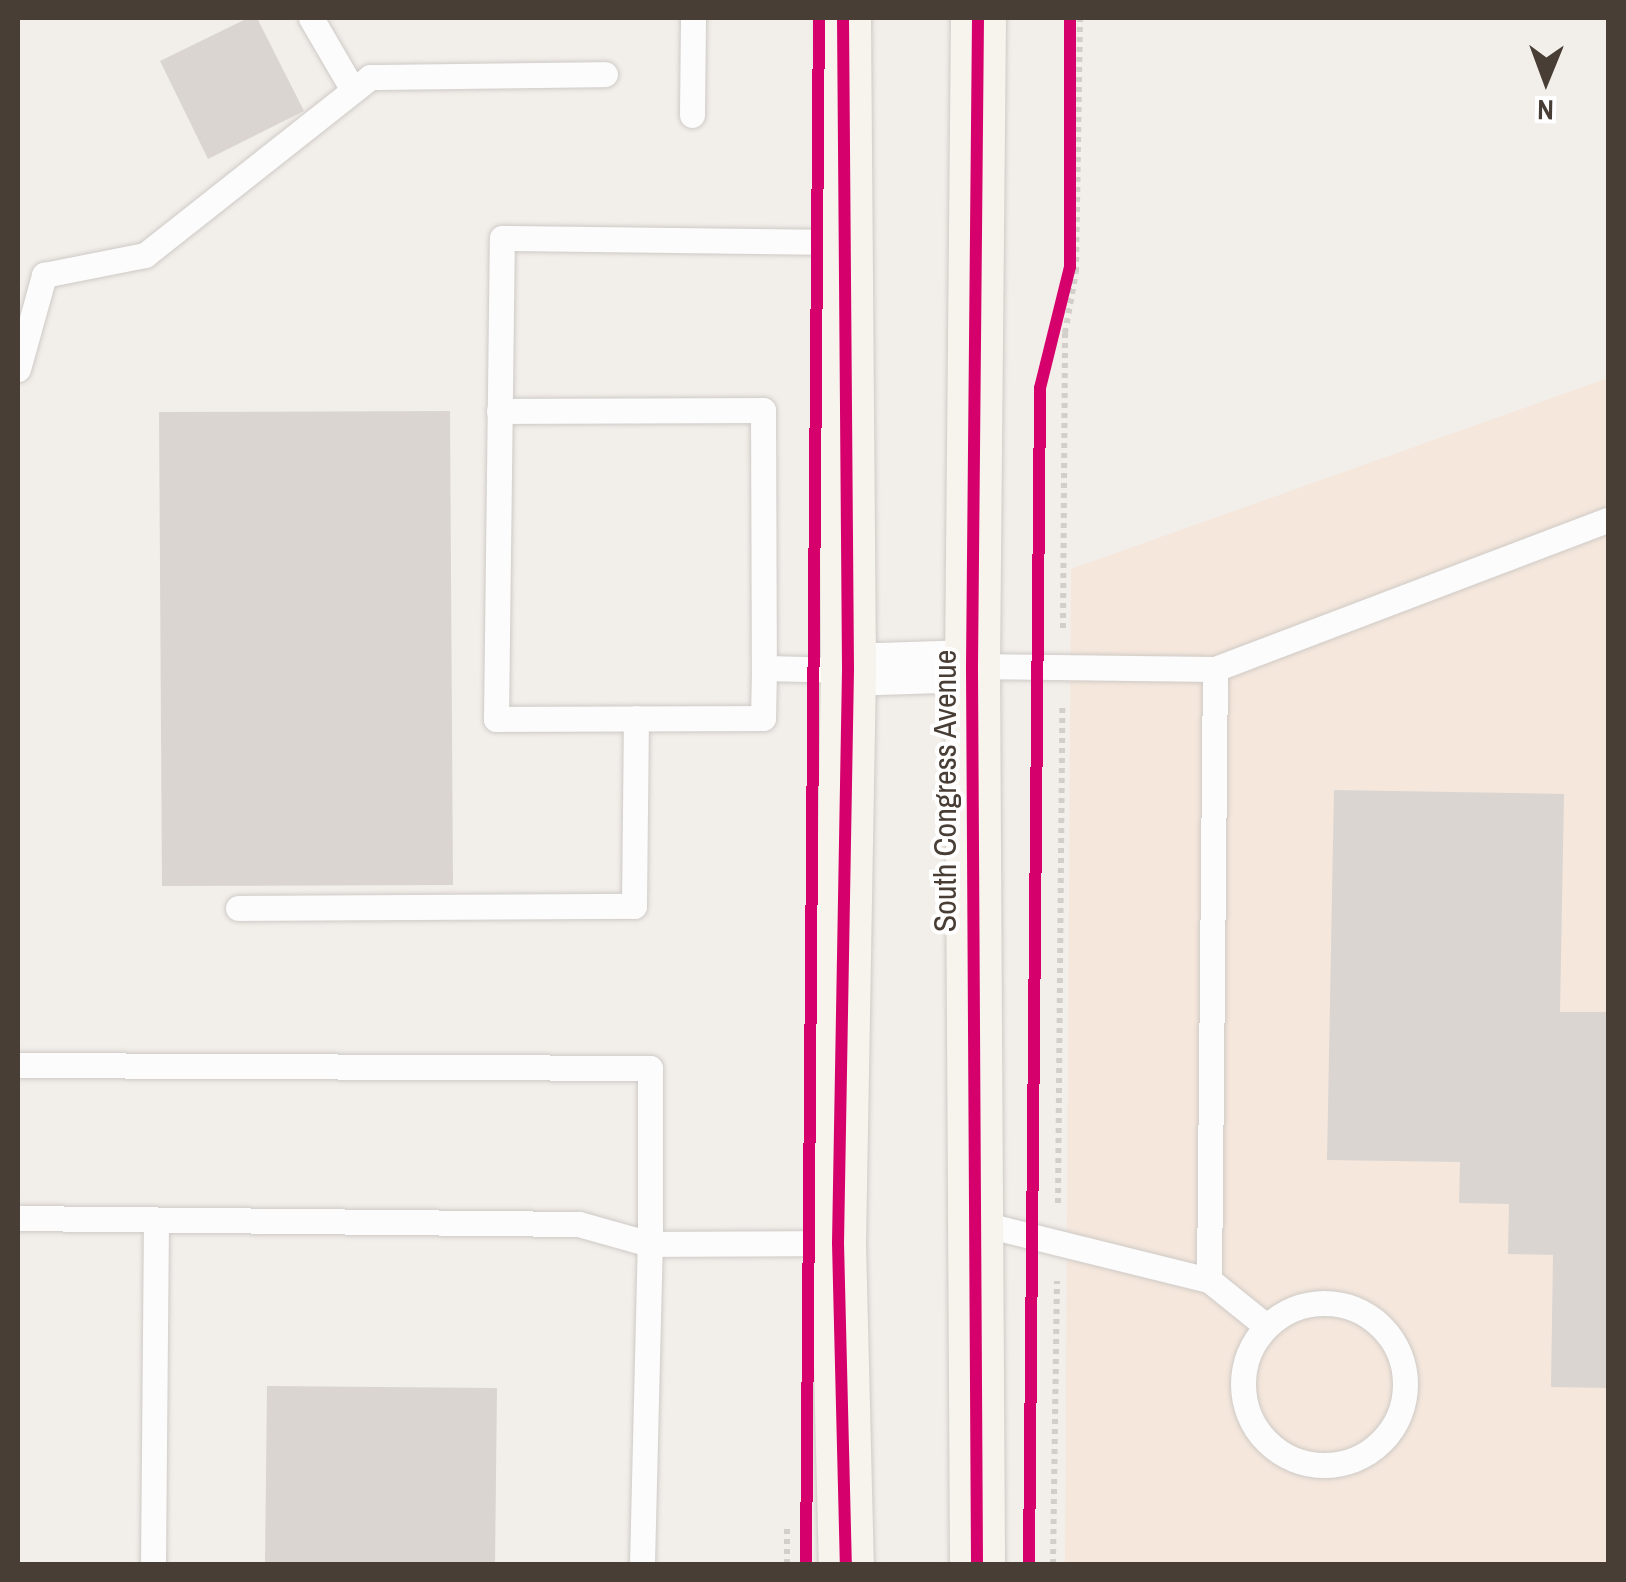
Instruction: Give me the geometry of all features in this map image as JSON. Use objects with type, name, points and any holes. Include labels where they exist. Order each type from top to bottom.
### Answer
[{"type":"main road","points":[[842,18],[848,670],[838,1243],[846,1564]]},
{"type":"main road","name":"South Congress Avenue","points":[[977,1564],[972,666],[978,18]]},
{"type":"street","points":[[848,670],[972,666]]},
{"type":"lane","points":[[311,18],[352,90]]},
{"type":"lane","points":[[692,115],[693,18]]},
{"type":"lane","points":[[18,370],[44,274],[145,255],[370,77],[604,74]]},
{"type":"lane","points":[[499,411],[763,410],[763,718],[496,719],[499,411],[502,238],[845,242]]},
{"type":"lane","points":[[972,666],[1216,669],[1608,520]]},
{"type":"lane","points":[[764,668],[848,670]]},
{"type":"lane","points":[[1209,1280],[1216,669]]},
{"type":"lane","points":[[238,908],[634,906],[636,718]]},
{"type":"lane","points":[[18,1065],[650,1068],[642,1564]]},
{"type":"lane","points":[[18,1218],[579,1224],[650,1244],[838,1243]]},
{"type":"lane","points":[[153,1564],[156,1220]]},
{"type":"lane","points":[[974,1222],[1209,1280],[1266,1326]]},
{"type":"lane","points":[[1312,1304],[1338,1304],[1382,1328],[1405,1372],[1404,1398],[1381,1443],[1336,1465],[1310,1465],[1266,1442],[1243,1397],[1247,1359],[1266,1326],[1312,1304]]},
{"type":"path","points":[[1049,353],[1070,267],[1070,18]]},
{"type":"path","points":[[1053,1564],[1065,332],[1076,272],[1080,18]]},
{"type":"shaded area","points":[[1608,378],[1608,1564],[1065,1564],[1071,569]]},
{"type":"building","points":[[248,18],[257,18],[304,111],[208,159],[160,61]]},
{"type":"building","points":[[450,411],[453,885],[162,886],[159,412]]},
{"type":"building","points":[[1334,790],[1564,794],[1560,1012],[1608,1012],[1608,1388],[1551,1387],[1553,1255],[1508,1254],[1509,1204],[1459,1203],[1460,1162],[1327,1160]]},
{"type":"building","points":[[267,1386],[497,1388],[495,1564],[265,1564]]},
{"type":"cycle path","points":[[806,1564],[819,18]]},
{"type":"cycle path","points":[[843,18],[848,670],[838,1243],[846,1564]]},
{"type":"cycle path","points":[[977,1564],[972,666],[978,18]]},
{"type":"cycle path","points":[[1029,1564],[1040,388],[1070,267],[1070,18]]}]
